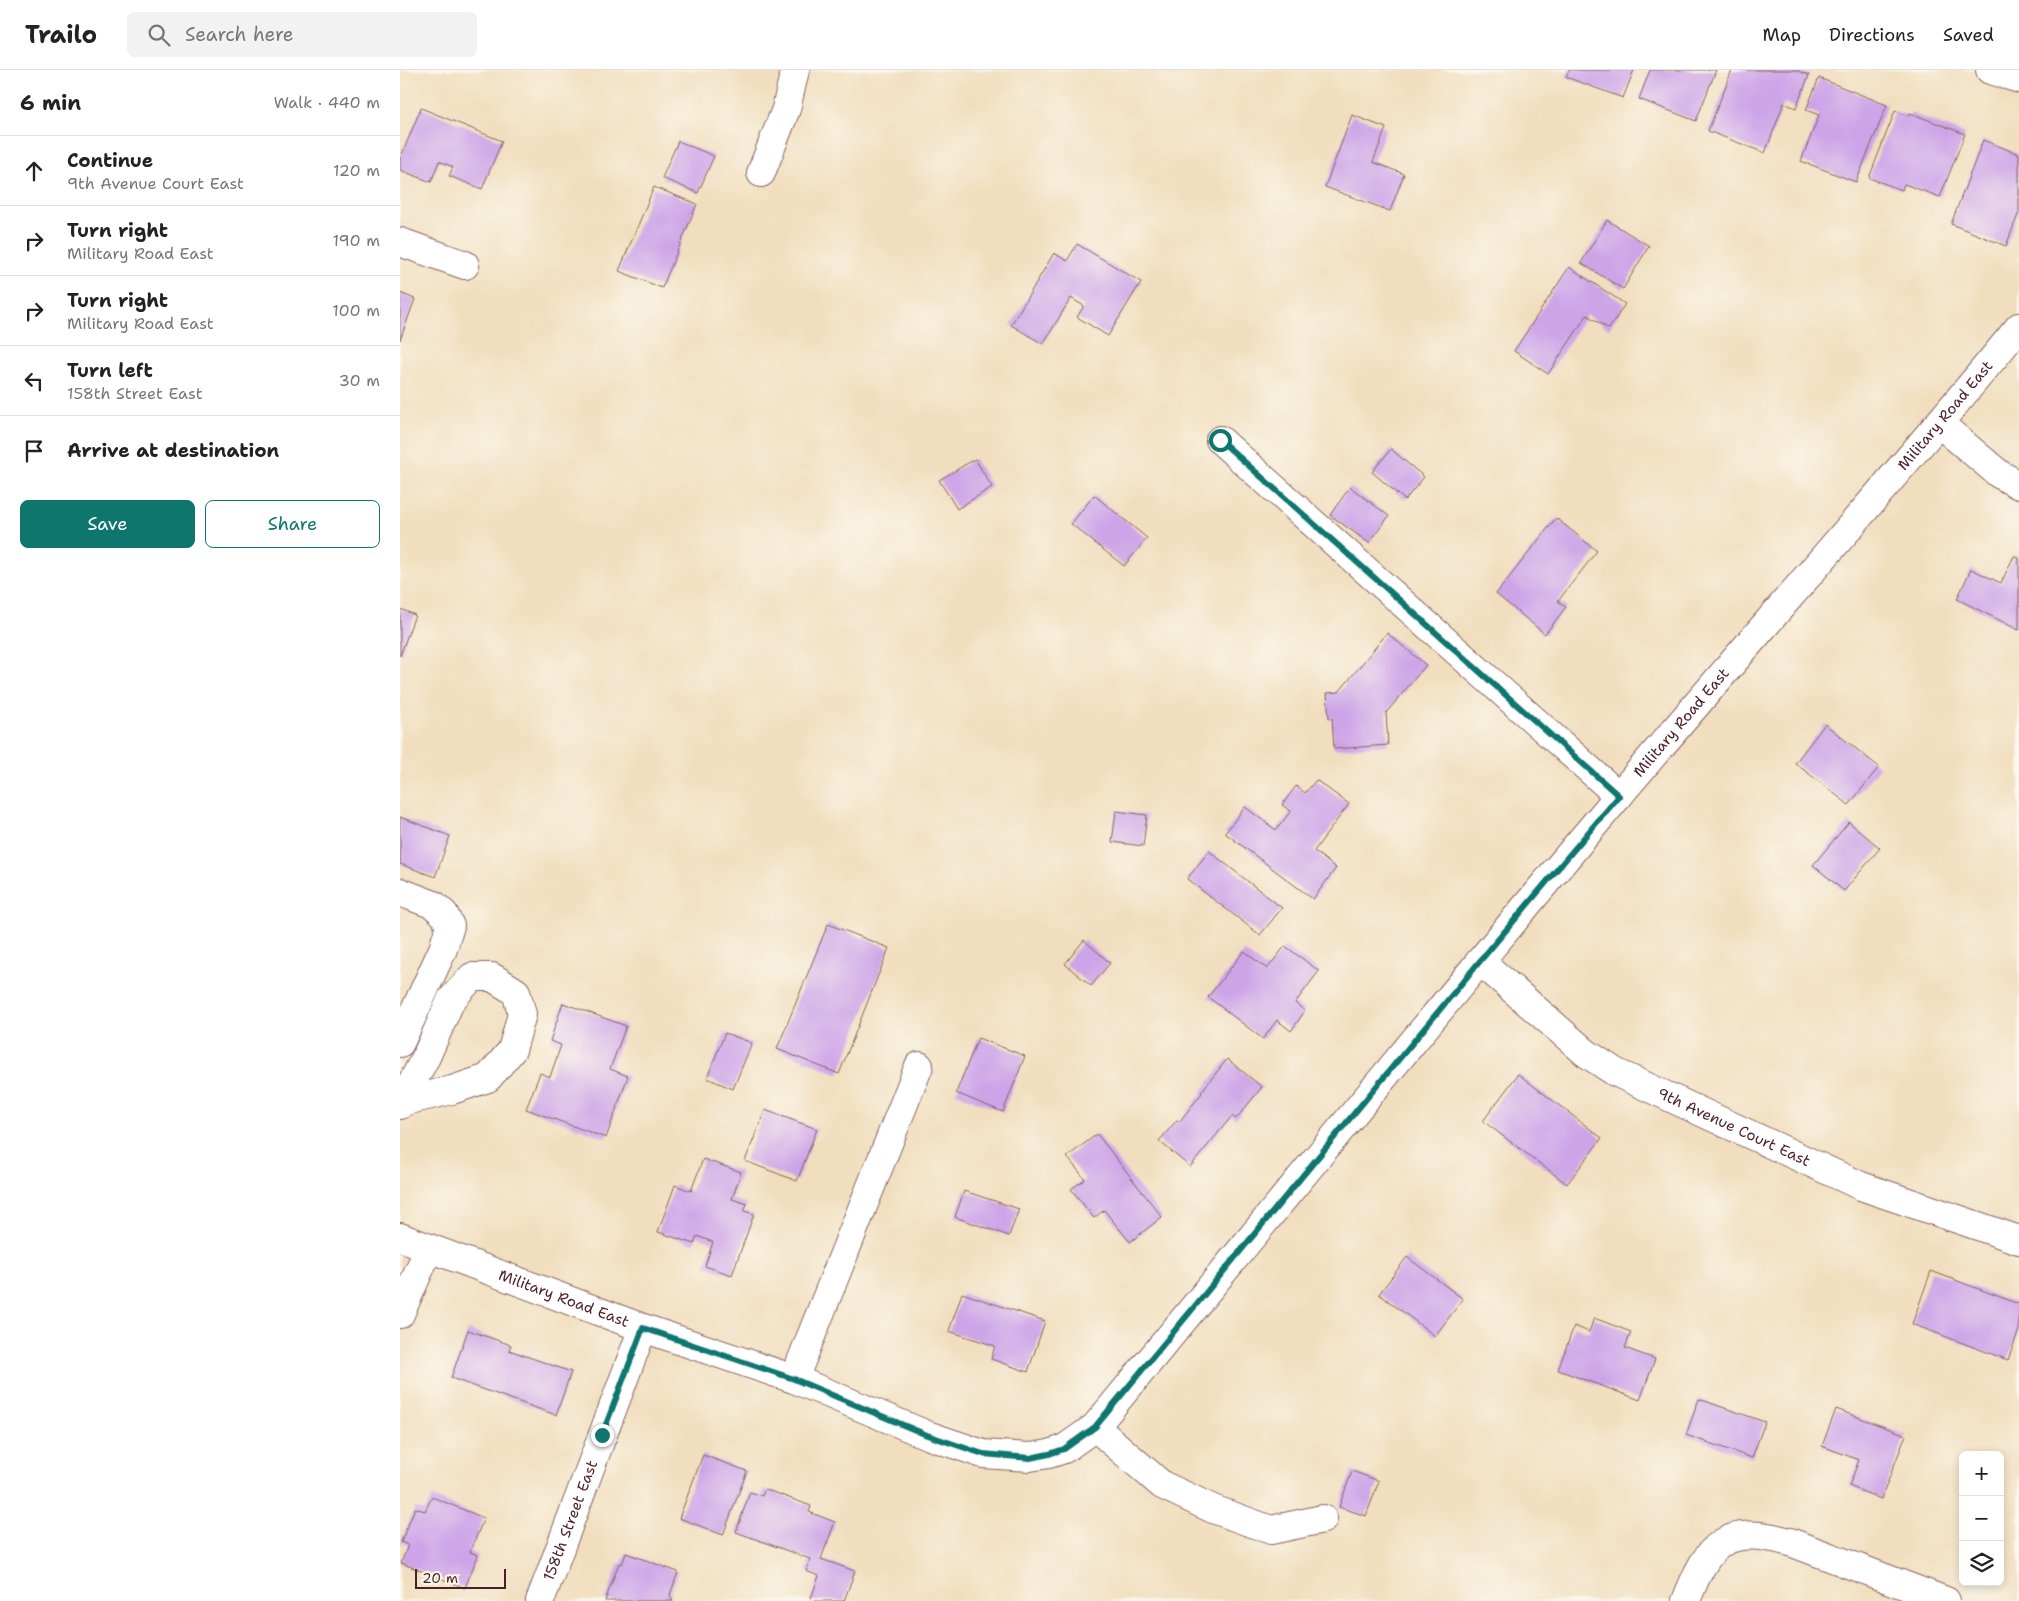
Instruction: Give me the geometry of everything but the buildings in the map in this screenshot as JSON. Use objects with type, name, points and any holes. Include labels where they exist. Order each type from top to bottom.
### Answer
[{"type":"street","points":[[761,173],[786,109],[795,70]]},
{"type":"street","points":[[1990,70],[2019,79]]},
{"type":"street","points":[[400,242],[465,265]]},
{"type":"street","name":"Military Road East","points":[[400,1237],[643,1328],[794,1379],[927,1435],[983,1454],[1030,1458],[1064,1449],[1095,1427],[1480,961],[1619,796],[1940,424],[2019,327]]},
{"type":"street","points":[[1940,424],[1999,474],[2019,485]]},
{"type":"street","points":[[1220,440],[1619,796]]},
{"type":"street","points":[[400,892],[434,905],[444,914],[450,926],[443,949],[400,1043]]},
{"type":"street","name":"9th Avenue Court East","points":[[1480,961],[1586,1053],[1615,1072],[1861,1186],[2019,1240]]},
{"type":"street","points":[[492,976],[516,992],[522,1014],[512,1050],[488,1078],[452,1090],[400,1103],[426,1057],[451,1000],[472,977],[492,976]]},
{"type":"street","points":[[794,1379],[919,1066]]},
{"type":"street","points":[[400,1314],[428,1248]]},
{"type":"street","name":"158th Street East","points":[[540,1601],[643,1328]]},
{"type":"street","points":[[1095,1427],[1162,1486],[1213,1509],[1271,1530],[1322,1519]]},
{"type":"street","points":[[1686,1601],[1712,1550],[1732,1538],[1745,1534],[1766,1536],[1790,1542],[1946,1601]]},
{"type":"route","points":[[602,1435],[643,1328],[708,1352],[794,1379],[927,1435],[983,1454],[1030,1458],[1064,1449],[1095,1427],[1480,961],[1619,796],[1220,440]]}]
